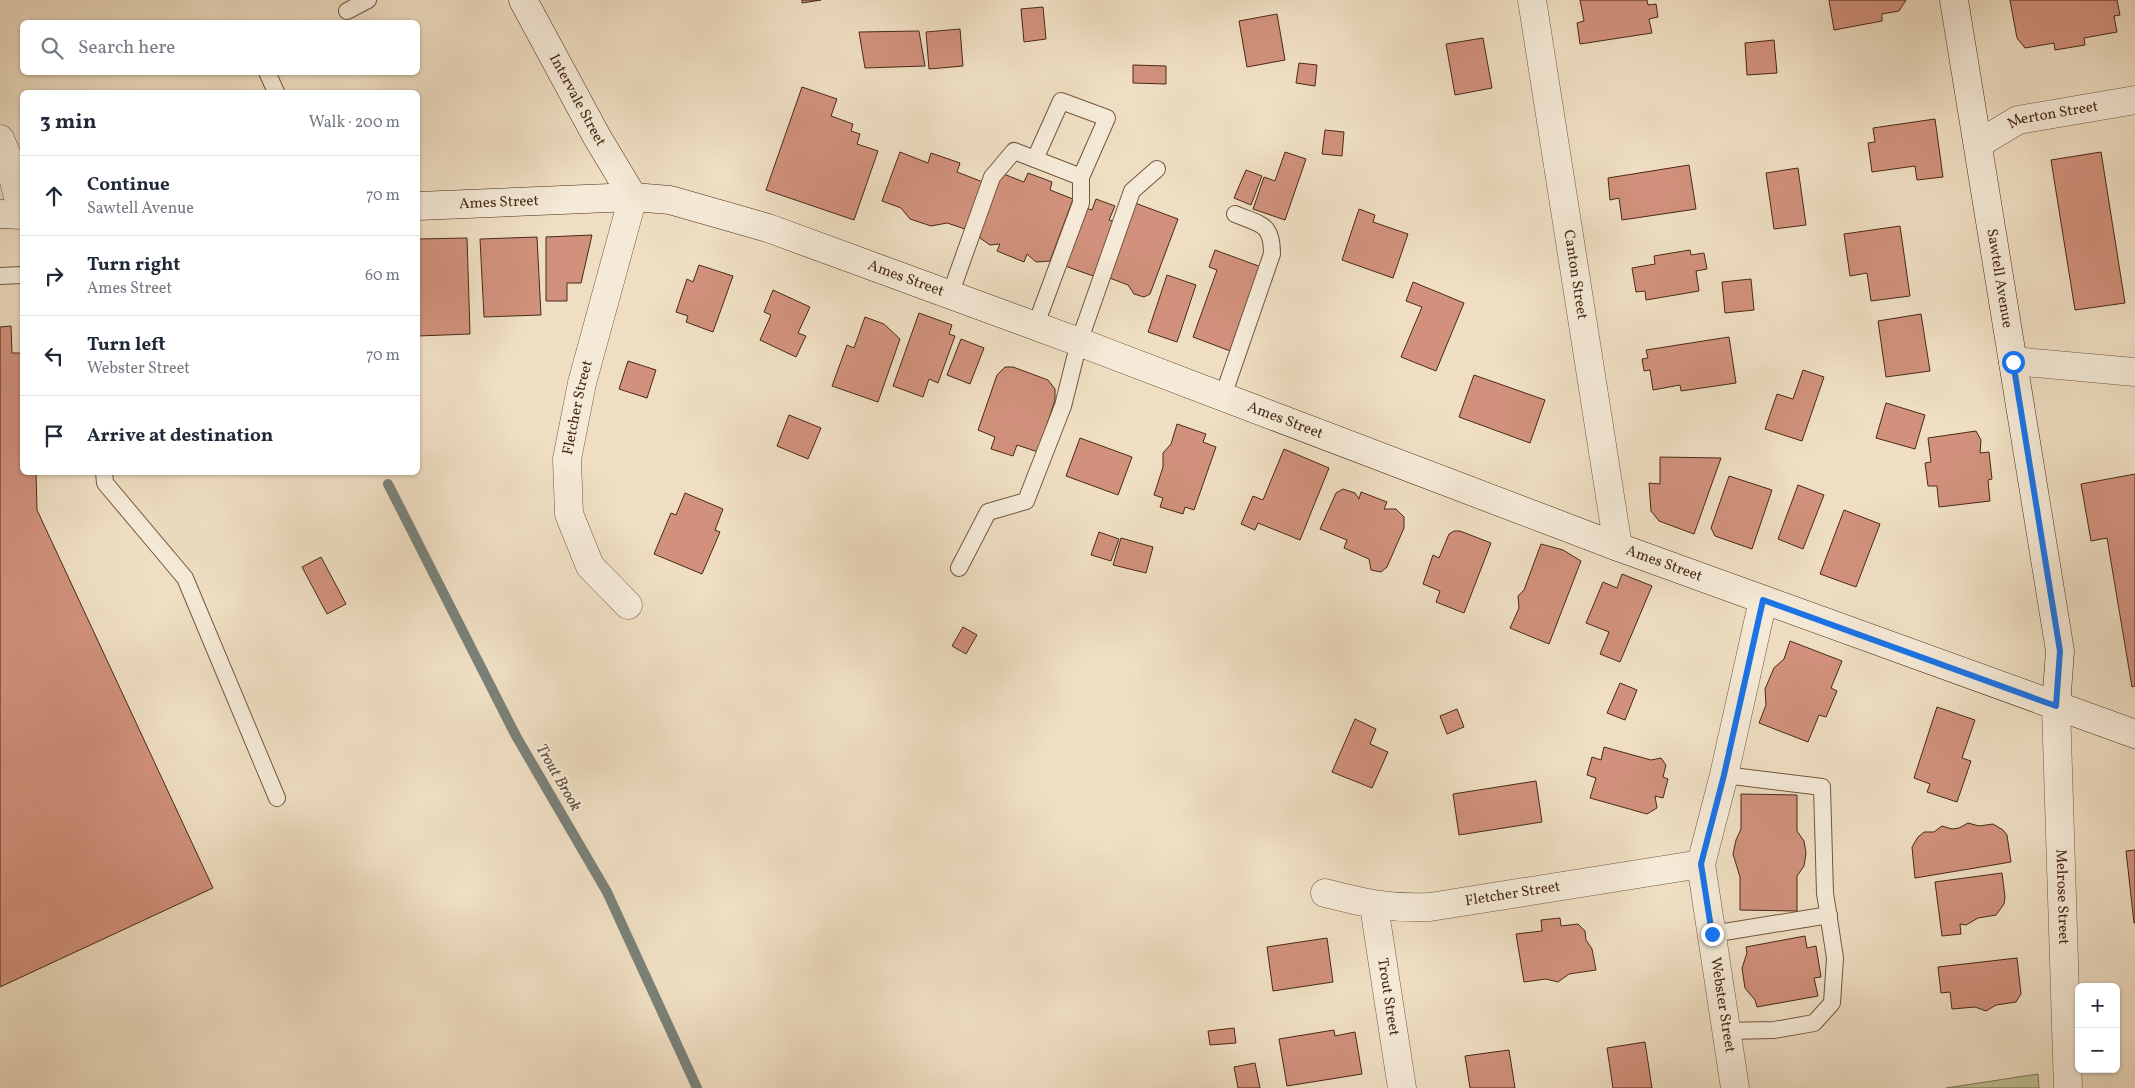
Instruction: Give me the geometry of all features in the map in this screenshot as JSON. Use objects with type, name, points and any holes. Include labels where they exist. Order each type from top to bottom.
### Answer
[{"type":"street","name":"Intervale Street","points":[[523,0],[597,137],[633,198]]},
{"type":"street","name":"Canton Street","points":[[1532,0],[1618,547]]},
{"type":"street","name":"Sawtell Avenue","points":[[1954,0],[2060,651],[2056,706]]},
{"type":"street","name":"Merton Street","points":[[1978,144],[2018,120],[2135,100]]},
{"type":"street","points":[[0,139],[8,158],[20,206]]},
{"type":"street","name":"Ames Street","points":[[420,206],[633,198],[670,200],[768,228],[1223,396],[1618,547],[2135,734]]},
{"type":"street","name":"Fletcher Street","points":[[628,605],[590,566],[569,514],[567,459],[582,383],[633,198]]},
{"type":"street","points":[[0,214],[20,214]]},
{"type":"street","points":[[2013,362],[2135,372]]},
{"type":"street","name":"Webster Street","points":[[1735,1088],[1701,864],[1724,775],[1763,600]]},
{"type":"street","name":"Melrose Street","points":[[2056,706],[2068,1088]]},
{"type":"street","name":"Fletcher Street","points":[[1325,893],[1374,906],[1401,908],[1430,907],[1701,864]]},
{"type":"street","name":"Trout Street","points":[[1374,906],[1402,1088]]},
{"type":"lane","points":[[347,11],[368,0]]},
{"type":"lane","points":[[268,75],[275,90]]},
{"type":"lane","points":[[1035,159],[1061,101],[1107,118],[1081,177],[1081,203],[1035,327]]},
{"type":"lane","points":[[950,295],[992,177],[1014,151],[1081,177]]},
{"type":"lane","points":[[958,568],[988,512],[1026,501],[1063,406],[1079,342],[1132,192],[1157,169]]},
{"type":"lane","points":[[1223,396],[1272,254],[1272,236],[1265,227],[1235,214]]},
{"type":"lane","points":[[0,276],[20,275]]},
{"type":"lane","points":[[104,475],[105,483],[185,578],[276,798]]},
{"type":"lane","points":[[1724,775],[1822,787],[1825,893],[1835,958],[1832,1003],[1814,1022],[1774,1030],[1726,1031]]},
{"type":"lane","points":[[1712,934],[1829,915]]},
{"type":"green space","points":[[2038,1074],[2039,1088],[1946,1088]]},
{"type":"building","points":[[802,0],[821,0],[802,3]]},
{"type":"building","points":[[1580,0],[1647,0],[1648,5],[1656,4],[1658,17],[1649,19],[1652,33],[1580,44],[1577,23],[1584,21]]},
{"type":"building","points":[[1829,0],[1906,0],[1899,11],[1882,14],[1882,21],[1834,30]]},
{"type":"building","points":[[2010,0],[2117,0],[2120,15],[2114,16],[2117,32],[2084,38],[2085,45],[2055,50],[2054,43],[2025,48],[2017,38]]},
{"type":"building","points":[[1043,7],[1046,39],[1024,42],[1021,9]]},
{"type":"building","points":[[1277,14],[1285,60],[1247,67],[1239,21]]},
{"type":"building","points":[[960,29],[963,66],[929,69],[926,32]]},
{"type":"building","points":[[919,31],[925,66],[865,68],[859,32]]},
{"type":"building","points":[[1483,38],[1492,88],[1455,95],[1446,44]]},
{"type":"building","points":[[1774,40],[1777,73],[1747,75],[1745,43]]},
{"type":"building","points":[[1299,63],[1317,65],[1315,86],[1296,83]]},
{"type":"building","points":[[1133,65],[1166,66],[1166,84],[1133,83]]},
{"type":"building","points":[[802,87],[837,99],[831,116],[853,124],[851,131],[860,134],[857,144],[878,151],[854,220],[766,190]]},
{"type":"building","points":[[1935,119],[1943,177],[1917,180],[1915,166],[1872,172],[1868,143],[1875,142],[1873,128]]},
{"type":"building","points":[[1325,130],[1344,132],[1342,156],[1322,154]]},
{"type":"building","points":[[900,152],[928,163],[931,153],[960,163],[957,172],[983,182],[965,229],[947,223],[931,226],[910,219],[901,208],[882,201]]},
{"type":"building","points":[[1285,152],[1306,159],[1285,220],[1253,209],[1264,177],[1275,181]]},
{"type":"building","points":[[2101,152],[2125,303],[2075,310],[2051,160]]},
{"type":"building","points":[[1689,165],[1696,209],[1622,220],[1619,198],[1610,200],[1608,178]]},
{"type":"building","points":[[1798,168],[1806,225],[1774,229],[1766,173]]},
{"type":"building","points":[[1246,170],[1262,176],[1251,205],[1234,198]]},
{"type":"building","points":[[1001,173],[1024,182],[1028,173],[1052,182],[1050,190],[1073,199],[1050,261],[1036,262],[1027,254],[1024,262],[997,251],[1000,244],[990,245],[980,238],[979,234]]},
{"type":"building","points":[[1096,199],[1115,206],[1109,220],[1116,222],[1096,277],[1065,266],[1086,208],[1092,210]]},
{"type":"building","points":[[1135,203],[1178,219],[1150,294],[1144,297],[1134,294],[1128,285],[1107,277]]},
{"type":"building","points":[[1359,209],[1375,215],[1373,222],[1408,234],[1393,278],[1342,260]]},
{"type":"building","points":[[1900,226],[1910,296],[1871,301],[1867,273],[1850,276],[1844,234]]},
{"type":"building","points":[[592,235],[581,283],[567,283],[567,301],[546,301],[546,237]]},
{"type":"building","points":[[537,237],[541,315],[484,317],[480,239]]},
{"type":"building","points":[[467,238],[470,334],[420,336],[420,239]]},
{"type":"building","points":[[1215,250],[1264,268],[1233,352],[1193,337],[1217,270],[1209,267]]},
{"type":"building","points":[[1690,250],[1691,255],[1704,253],[1707,269],[1696,271],[1699,291],[1646,300],[1645,291],[1636,292],[1632,268],[1655,264],[1654,256]]},
{"type":"building","points":[[699,265],[733,276],[713,332],[686,322],[688,316],[676,312],[687,279],[693,282]]},
{"type":"building","points":[[1167,275],[1196,285],[1177,342],[1148,332]]},
{"type":"building","points":[[1751,279],[1754,310],[1725,313],[1722,282]]},
{"type":"building","points":[[1413,282],[1464,303],[1436,371],[1401,357],[1422,307],[1406,301]]},
{"type":"building","points":[[773,290],[810,307],[798,333],[806,336],[796,357],[760,340],[771,315],[764,312]]},
{"type":"building","points":[[919,313],[952,325],[949,334],[955,336],[938,383],[929,379],[923,397],[893,386]]},
{"type":"building","points":[[1921,314],[1930,371],[1886,377],[1878,321]]},
{"type":"building","points":[[865,317],[884,324],[900,339],[878,402],[832,386],[847,345],[854,348]]},
{"type":"building","points":[[11,326],[12,353],[20,353],[20,475],[36,475],[37,510],[213,888],[0,987],[0,327]]},
{"type":"building","points":[[1729,337],[1736,383],[1681,391],[1680,385],[1653,390],[1650,370],[1644,371],[1642,359],[1648,358],[1646,350]]},
{"type":"building","points":[[961,339],[984,348],[970,384],[947,375]]},
{"type":"building","points":[[628,361],[656,370],[647,398],[619,389]]},
{"type":"building","points":[[1005,367],[1013,367],[1048,380],[1055,389],[1055,400],[1038,452],[1017,445],[1013,456],[991,449],[995,437],[978,430],[997,375]]},
{"type":"building","points":[[1803,370],[1824,377],[1802,441],[1765,429],[1777,394],[1793,399]]},
{"type":"building","points":[[1474,375],[1545,400],[1530,443],[1459,417]]},
{"type":"building","points":[[1886,403],[1925,415],[1915,449],[1876,438]]},
{"type":"building","points":[[789,415],[821,428],[808,459],[777,446]]},
{"type":"building","points":[[1177,424],[1206,434],[1203,442],[1216,447],[1194,510],[1185,507],[1183,514],[1160,507],[1163,498],[1154,495],[1163,467],[1163,453],[1171,444]]},
{"type":"building","points":[[1976,431],[1981,440],[1980,453],[1989,452],[1992,479],[1988,480],[1990,501],[1939,507],[1937,486],[1928,486],[1925,463],[1931,462],[1928,438]]},
{"type":"building","points":[[1080,438],[1132,457],[1118,495],[1066,476]]},
{"type":"building","points":[[1284,449],[1329,468],[1300,540],[1258,523],[1255,530],[1241,524],[1253,496],[1263,500]]},
{"type":"building","points":[[1660,457],[1721,458],[1694,534],[1659,521],[1651,511],[1649,483],[1660,484]]},
{"type":"building","points":[[2135,474],[2135,686],[2132,687],[2107,538],[2091,541],[2081,484]]},
{"type":"building","points":[[1729,476],[1772,490],[1752,549],[1715,536],[1711,528]]},
{"type":"building","points":[[1798,485],[1824,495],[1803,549],[1778,539]]},
{"type":"building","points":[[1343,489],[1355,493],[1359,499],[1361,492],[1387,502],[1384,509],[1396,509],[1404,517],[1404,528],[1387,567],[1381,572],[1371,570],[1369,559],[1344,548],[1347,540],[1320,529],[1336,493]]},
{"type":"building","points":[[685,493],[723,509],[715,530],[720,532],[702,574],[654,554],[671,513],[676,515]]},
{"type":"building","points":[[1844,510],[1880,524],[1856,587],[1820,574]]},
{"type":"building","points":[[1454,531],[1460,531],[1491,543],[1464,613],[1436,602],[1440,591],[1423,584],[1433,555],[1439,558],[1449,534]]},
{"type":"building","points":[[1099,532],[1119,539],[1111,561],[1091,555]]},
{"type":"building","points":[[1121,538],[1153,547],[1146,573],[1113,565]]},
{"type":"building","points":[[1541,544],[1563,550],[1581,561],[1549,644],[1510,628],[1519,608],[1518,596],[1524,590]]},
{"type":"building","points":[[321,557],[346,604],[327,614],[302,567]]},
{"type":"building","points":[[1622,574],[1652,586],[1620,662],[1600,654],[1609,632],[1586,623],[1603,582],[1617,588]]},
{"type":"building","points":[[963,627],[977,635],[966,654],[952,646]]},
{"type":"building","points":[[1790,641],[1842,661],[1831,688],[1837,691],[1826,717],[1819,715],[1808,742],[1759,723],[1766,705],[1765,689],[1774,668],[1784,659]]},
{"type":"building","points":[[1620,683],[1637,690],[1625,720],[1607,713]]},
{"type":"building","points":[[1937,707],[1975,720],[1962,758],[1971,761],[1957,802],[1927,792],[1930,784],[1914,778]]},
{"type":"building","points":[[1457,709],[1464,727],[1447,734],[1440,716]]},
{"type":"building","points":[[1355,719],[1376,729],[1370,744],[1388,752],[1372,788],[1332,772]]},
{"type":"building","points":[[1604,747],[1651,760],[1661,758],[1666,765],[1663,777],[1668,779],[1663,798],[1655,796],[1657,808],[1647,814],[1590,798],[1596,778],[1587,775],[1592,757],[1601,760]]},
{"type":"building","points":[[1536,781],[1542,822],[1459,835],[1453,794]]},
{"type":"building","points":[[1741,794],[1797,795],[1797,831],[1804,841],[1806,853],[1804,866],[1797,876],[1797,911],[1740,910],[1740,877],[1733,854],[1741,829]]},
{"type":"building","points":[[1968,823],[1979,826],[1993,824],[2003,830],[2007,835],[2011,862],[1915,878],[1912,847],[1918,837],[1924,832],[1934,832],[1942,826],[1952,829],[1959,828]]},
{"type":"building","points":[[2135,850],[2135,923],[2134,923],[2126,851]]},
{"type":"building","points":[[2002,873],[2004,904],[1996,915],[1978,918],[1966,925],[1960,924],[1961,934],[1942,936],[1935,882]]},
{"type":"building","points":[[1560,918],[1561,926],[1578,924],[1585,931],[1586,940],[1592,949],[1596,970],[1569,974],[1558,982],[1546,979],[1524,982],[1516,934],[1542,931],[1541,920]]},
{"type":"building","points":[[1805,936],[1807,948],[1816,946],[1821,977],[1814,978],[1818,996],[1757,1007],[1755,1000],[1745,988],[1742,968],[1747,953],[1746,947]]},
{"type":"building","points":[[1327,938],[1333,982],[1273,991],[1267,947]]},
{"type":"building","points":[[2017,958],[2021,994],[2016,1002],[1996,1005],[1986,1011],[1975,1007],[1952,1009],[1950,992],[1941,993],[1938,967]]},
{"type":"building","points":[[1234,1028],[1236,1043],[1210,1045],[1208,1031]]},
{"type":"building","points":[[1334,1030],[1335,1036],[1355,1032],[1362,1074],[1287,1086],[1279,1039]]},
{"type":"building","points":[[1645,1042],[1652,1088],[1613,1088],[1607,1048]]},
{"type":"building","points":[[1509,1050],[1515,1088],[1470,1088],[1465,1056]]},
{"type":"building","points":[[1255,1063],[1260,1088],[1238,1088],[1234,1067]]},
{"type":"waterway","name":"Trout Brook","points":[[388,484],[516,736],[607,892],[697,1088]]},
{"type":"route","points":[[1712,934],[1701,864],[1724,775],[1763,600],[2056,706],[2060,651],[2013,362]]}]
